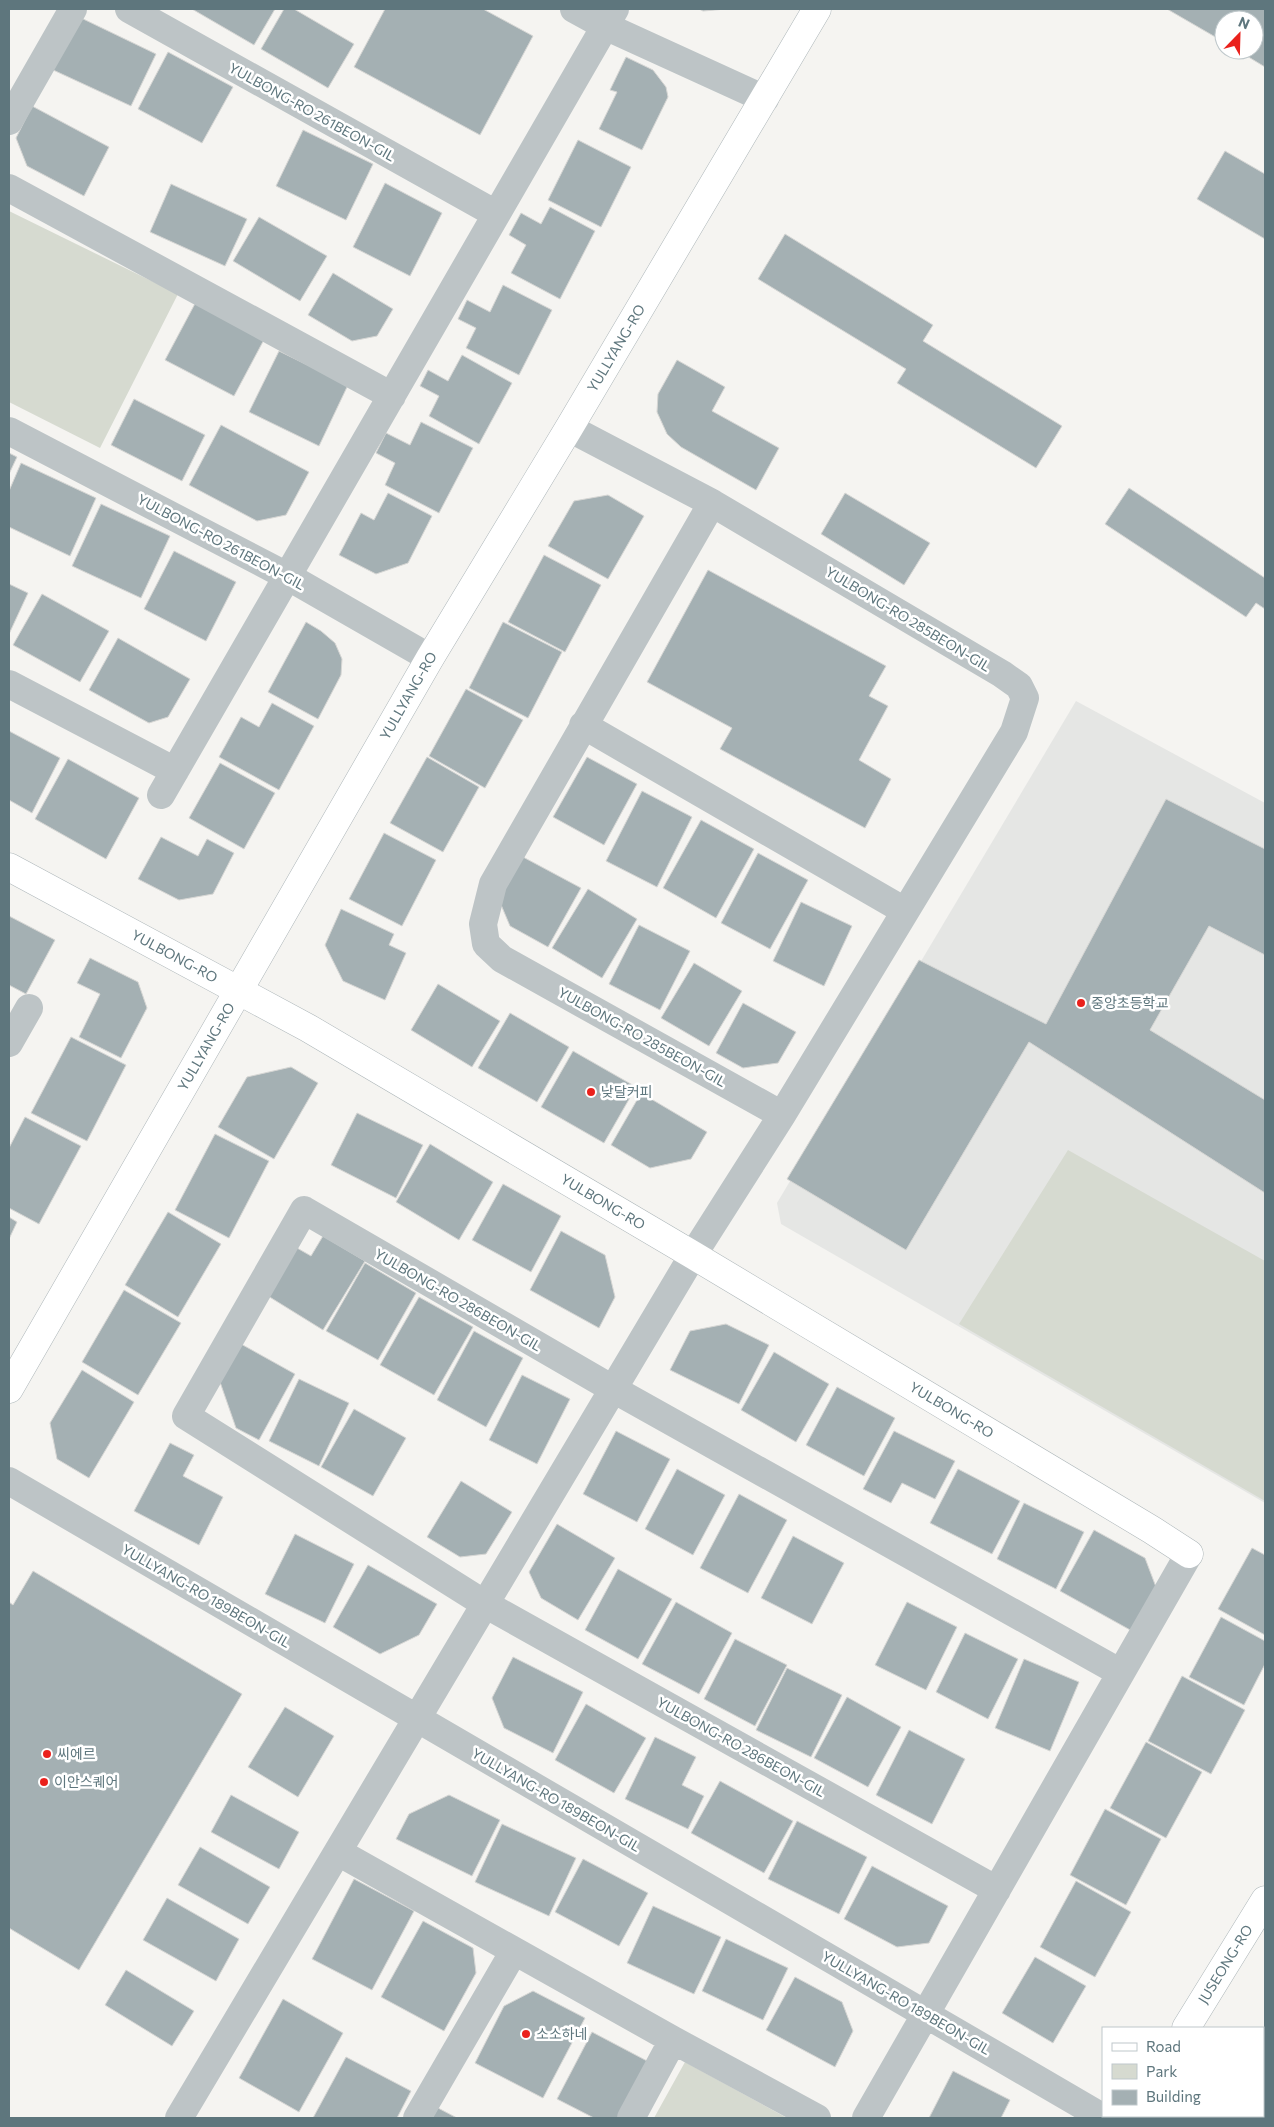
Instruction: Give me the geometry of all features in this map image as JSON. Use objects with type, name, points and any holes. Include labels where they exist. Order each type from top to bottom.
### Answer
[{"type":"street","points":[[9,121],[72,9]]},
{"type":"street","name":"YULBONG-RO 261BEON-GIL","points":[[129,9],[496,214]]},
{"type":"street","points":[[574,9],[610,17],[765,99]]},
{"type":"street","name":"YULLYANG-RO","points":[[9,1389],[430,658],[569,428],[817,9]]},
{"type":"street","points":[[161,795],[610,17]]},
{"type":"street","points":[[9,188],[392,396]]},
{"type":"street","name":"YULBONG-RO 285BEON-GIL","points":[[569,428],[712,503],[1002,674],[1018,686],[1025,698],[1014,732],[782,1115],[693,1255]]},
{"type":"street","name":"YULBONG-RO 261BEON-GIL","points":[[9,431],[287,576],[430,658]]},
{"type":"street","name":"YULBONG-RO 285BEON-GIL","points":[[712,503],[493,884],[483,924],[486,944],[502,959],[782,1115]]},
{"type":"street","points":[[9,684],[175,771]]},
{"type":"street","points":[[583,725],[905,911]]},
{"type":"street","name":"YULBONG-RO","points":[[9,867],[308,1028],[693,1255],[1189,1554],[1121,1673]]},
{"type":"street","points":[[10,1040],[29,1008]]},
{"type":"street","name":"YULBONG-RO 286BEON-GIL","points":[[997,1890],[485,1604],[186,1416],[304,1210],[613,1389],[1121,1673]]},
{"type":"street","points":[[179,2118],[693,1255]]},
{"type":"street","name":"YULLYANG-RO 189BEON-GIL","points":[[9,1481],[1102,2117]]},
{"type":"street","points":[[866,2118],[1121,1673]]},
{"type":"street","points":[[338,1852],[673,2040],[818,2118]]},
{"type":"street","name":"JUSEONG-RO","points":[[1187,2027],[1265,1900]]},
{"type":"street","points":[[417,2118],[514,1951]]},
{"type":"street","points":[[631,2118],[673,2040]]},
{"type":"shaded area","name":"중앙초등학교","points":[[1076,701],[1265,803],[1265,1503],[781,1224],[777,1203]]},
{"type":"green space","points":[[9,211],[178,294],[100,448],[9,402]]},
{"type":"green space","points":[[1068,1150],[1265,1261],[1265,1501],[959,1324]]},
{"type":"green space","points":[[1265,2036],[1265,2118],[1218,2118],[1264,2117]]},
{"type":"green space","points":[[685,2062],[787,2118],[654,2118]]},
{"type":"building","points":[[192,9],[275,9],[254,45]]},
{"type":"building","points":[[284,9],[294,9],[354,44],[328,88],[261,49]]},
{"type":"building","points":[[385,9],[483,9],[533,36],[480,135],[354,67]]},
{"type":"building","points":[[699,9],[726,9],[703,11]]},
{"type":"building","points":[[1167,9],[1265,9],[1265,67],[1253,60],[1264,60],[1264,10],[1214,10],[1214,36]]},
{"type":"building","points":[[77,16],[156,54],[131,106],[51,69]]},
{"type":"building","points":[[168,52],[233,87],[202,143],[138,109]]},
{"type":"building","points":[[626,57],[653,70],[666,87],[668,97],[642,150],[599,129],[617,92],[610,90]]},
{"type":"building","points":[[32,106],[109,147],[84,196],[27,166],[16,138]]},
{"type":"building","points":[[303,130],[373,164],[346,220],[276,186]]},
{"type":"building","points":[[578,140],[631,167],[601,227],[548,200]]},
{"type":"building","points":[[1225,151],[1265,174],[1265,239],[1197,199]]},
{"type":"building","points":[[385,183],[442,213],[410,276],[353,247]]},
{"type":"building","points":[[171,184],[247,219],[225,266],[150,232]]},
{"type":"building","points":[[550,207],[595,231],[560,299],[511,273],[526,245],[509,235],[521,213],[541,224]]},
{"type":"building","points":[[259,217],[327,256],[300,301],[233,261]]},
{"type":"building","points":[[785,234],[933,325],[923,341],[1062,426],[1036,468],[897,383],[906,369],[758,279]]},
{"type":"building","points":[[333,273],[393,309],[377,336],[352,341],[308,315]]},
{"type":"building","points":[[503,285],[552,310],[519,375],[466,348],[476,328],[458,319],[467,300],[490,312]]},
{"type":"building","points":[[198,298],[267,334],[234,396],[165,360]]},
{"type":"building","points":[[279,351],[348,385],[319,446],[249,412]]},
{"type":"building","points":[[462,355],[512,383],[479,444],[429,416],[439,396],[420,386],[428,370],[448,381]]},
{"type":"building","points":[[677,360],[725,387],[712,411],[779,448],[756,490],[681,447],[667,434],[657,412],[658,394]]},
{"type":"building","points":[[134,399],[205,435],[182,481],[111,445]]},
{"type":"building","points":[[421,422],[473,448],[439,513],[385,485],[395,463],[376,453],[386,433],[410,445]]},
{"type":"building","points":[[221,425],[309,472],[286,515],[257,521],[189,485]]},
{"type":"building","points":[[9,453],[17,457],[9,474]]},
{"type":"building","points":[[21,463],[96,498],[70,556],[9,527],[9,491]]},
{"type":"building","points":[[1129,488],[1265,578],[1265,609],[1256,603],[1246,617],[1105,524]]},
{"type":"building","points":[[388,493],[432,516],[408,563],[376,574],[339,555],[361,513],[374,520]]},
{"type":"building","points":[[845,493],[930,543],[904,585],[821,534]]},
{"type":"building","points":[[608,495],[644,516],[608,579],[548,546],[574,501]]},
{"type":"building","points":[[101,504],[170,536],[141,598],[72,566]]},
{"type":"building","points":[[174,551],[236,582],[206,641],[144,609]]},
{"type":"building","points":[[544,555],[601,585],[565,652],[508,622]]},
{"type":"building","points":[[708,570],[886,666],[869,696],[888,706],[859,760],[891,779],[865,828],[720,749],[732,728],[647,682]]},
{"type":"building","points":[[9,584],[28,593],[9,634]]},
{"type":"building","points":[[42,594],[109,631],[80,682],[13,645]]},
{"type":"building","points":[[306,622],[321,631],[335,643],[342,659],[341,675],[318,719],[268,692]]},
{"type":"building","points":[[503,622],[562,652],[528,718],[469,688]]},
{"type":"building","points":[[118,638],[190,679],[168,717],[149,723],[89,690]]},
{"type":"building","points":[[466,689],[523,720],[485,788],[429,756]]},
{"type":"building","points":[[272,703],[314,726],[279,790],[219,757],[241,717],[259,727]]},
{"type":"building","points":[[9,731],[60,758],[32,813],[9,800]]},
{"type":"building","points":[[427,757],[479,787],[443,852],[390,823]]},
{"type":"building","points":[[587,757],[637,784],[604,845],[553,817]]},
{"type":"building","points":[[68,759],[139,798],[106,859],[35,819]]},
{"type":"building","points":[[220,763],[275,793],[244,849],[189,818]]},
{"type":"building","points":[[642,791],[692,817],[657,887],[606,861]]},
{"type":"building","name":"중앙초등학교","points":[[1166,799],[1265,849],[1265,955],[1209,926],[1150,1030],[1265,1100],[1265,1193],[1029,1042],[906,1250],[787,1179],[919,960],[1046,1024]]},
{"type":"building","points":[[701,820],[754,849],[716,918],[663,888]]},
{"type":"building","points":[[384,833],[436,860],[402,926],[349,899]]},
{"type":"building","points":[[161,837],[198,856],[207,839],[234,853],[213,894],[179,900],[138,879]]},
{"type":"building","points":[[758,853],[808,880],[770,949],[721,923]]},
{"type":"building","points":[[523,857],[581,888],[548,947],[510,926],[499,900]]},
{"type":"building","points":[[588,889],[637,919],[602,978],[552,948]]},
{"type":"building","points":[[801,902],[852,926],[824,986],[773,961]]},
{"type":"building","points":[[341,909],[394,934],[389,945],[406,953],[385,1000],[343,981],[325,945]]},
{"type":"building","points":[[9,916],[55,940],[26,994],[9,985]]},
{"type":"building","points":[[639,925],[690,951],[660,1010],[609,984]]},
{"type":"building","points":[[90,958],[138,982],[147,1008],[121,1058],[79,1037],[100,994],[77,983]]},
{"type":"building","points":[[694,963],[742,991],[709,1046],[661,1018]]},
{"type":"building","points":[[438,984],[500,1021],[472,1067],[411,1030]]},
{"type":"building","points":[[743,1003],[796,1032],[778,1063],[743,1068],[716,1053]]},
{"type":"building","points":[[510,1013],[569,1047],[537,1102],[478,1068]]},
{"type":"building","points":[[71,1037],[126,1065],[87,1141],[31,1113]]},
{"type":"building","points":[[573,1051],[636,1087],[604,1143],[541,1107]]},
{"type":"building","points":[[291,1067],[318,1083],[274,1159],[218,1127],[247,1077]]},
{"type":"building","points":[[641,1093],[707,1132],[691,1159],[650,1168],[611,1145]]},
{"type":"building","points":[[357,1113],[423,1145],[396,1198],[331,1165]]},
{"type":"building","points":[[25,1117],[81,1146],[39,1224],[9,1208],[9,1148]]},
{"type":"building","points":[[215,1134],[269,1161],[229,1238],[175,1210]]},
{"type":"building","points":[[430,1144],[493,1182],[459,1240],[396,1202]]},
{"type":"building","points":[[503,1184],[561,1216],[531,1272],[472,1240]]},
{"type":"building","points":[[168,1212],[221,1244],[178,1317],[125,1285]]},
{"type":"building","points":[[9,1217],[17,1222],[9,1239]]},
{"type":"building","points":[[561,1231],[605,1255],[615,1297],[599,1328],[530,1290]]},
{"type":"building","points":[[323,1236],[365,1261],[323,1330],[268,1296],[297,1248],[311,1256]]},
{"type":"building","points":[[365,1263],[416,1293],[378,1360],[326,1331]]},
{"type":"building","points":[[124,1290],[181,1323],[138,1395],[82,1362]]},
{"type":"building","points":[[419,1297],[473,1327],[434,1395],[380,1365]]},
{"type":"building","points":[[726,1324],[769,1345],[739,1404],[670,1370],[690,1331]]},
{"type":"building","points":[[474,1331],[523,1358],[486,1427],[437,1400]]},
{"type":"building","points":[[241,1344],[295,1374],[259,1440],[236,1428],[220,1382]]},
{"type":"building","points":[[774,1352],[829,1384],[796,1442],[741,1410]]},
{"type":"building","points":[[82,1370],[134,1402],[89,1478],[57,1459],[50,1423]]},
{"type":"building","points":[[522,1375],[570,1399],[537,1464],[489,1440]]},
{"type":"building","points":[[299,1379],[349,1403],[319,1466],[269,1441]]},
{"type":"building","points":[[837,1387],[895,1418],[864,1476],[806,1445]]},
{"type":"building","points":[[354,1409],[406,1438],[373,1496],[321,1467]]},
{"type":"building","points":[[616,1431],[670,1459],[637,1522],[583,1494]]},
{"type":"building","points":[[894,1431],[955,1461],[935,1499],[902,1483],[891,1503],[863,1489]]},
{"type":"building","points":[[170,1443],[194,1455],[183,1476],[223,1497],[199,1545],[134,1511]]},
{"type":"building","points":[[677,1469],[725,1495],[693,1555],[645,1529]]},
{"type":"building","points":[[958,1469],[1020,1501],[992,1554],[930,1523]]},
{"type":"building","points":[[461,1481],[512,1512],[486,1554],[460,1557],[427,1537]]},
{"type":"building","points":[[739,1494],[787,1520],[748,1593],[700,1568]]},
{"type":"building","points":[[1024,1503],[1084,1532],[1056,1589],[997,1559]]},
{"type":"building","points":[[557,1524],[615,1558],[578,1620],[541,1598],[529,1572]]},
{"type":"building","points":[[1094,1530],[1145,1558],[1156,1587],[1132,1631],[1060,1591]]},
{"type":"building","points":[[295,1534],[354,1564],[325,1623],[265,1594]]},
{"type":"building","points":[[793,1536],[844,1563],[812,1624],[761,1598]]},
{"type":"building","points":[[1252,1548],[1265,1555],[1265,1635],[1218,1609]]},
{"type":"building","points":[[368,1565],[437,1604],[419,1635],[380,1654],[333,1627]]},
{"type":"building","points":[[618,1569],[672,1599],[638,1659],[585,1630]]},
{"type":"building","points":[[33,1571],[242,1694],[79,1970],[9,1928],[9,1602],[13,1605]]},
{"type":"building","points":[[676,1602],[732,1633],[699,1694],[642,1664]]},
{"type":"building","points":[[907,1602],[957,1627],[926,1690],[875,1665]]},
{"type":"building","points":[[1221,1617],[1265,1641],[1265,1664],[1244,1705],[1189,1677]]},
{"type":"building","points":[[965,1633],[1018,1659],[988,1719],[936,1692]]},
{"type":"building","points":[[735,1639],[787,1665],[755,1726],[704,1699]]},
{"type":"building","points":[[513,1657],[583,1692],[553,1753],[504,1728],[492,1698]]},
{"type":"building","points":[[1024,1659],[1079,1682],[1050,1751],[995,1728]]},
{"type":"building","points":[[787,1668],[842,1695],[811,1757],[756,1730]]},
{"type":"building","points":[[1182,1676],[1245,1710],[1211,1774],[1148,1741]]},
{"type":"building","points":[[847,1697],[901,1727],[868,1787],[814,1758]]},
{"type":"building","points":[[586,1704],[646,1738],[614,1793],[555,1760]]},
{"type":"building","points":[[285,1707],[334,1736],[298,1797],[248,1767]]},
{"type":"building","points":[[909,1730],[965,1759],[932,1824],[876,1795]]},
{"type":"building","points":[[655,1737],[696,1757],[682,1785],[704,1796],[688,1829],[625,1799]]},
{"type":"building","points":[[1146,1742],[1202,1772],[1166,1838],[1110,1808]]},
{"type":"building","points":[[720,1781],[793,1821],[764,1873],[691,1833]]},
{"type":"building","points":[[231,1795],[299,1832],[279,1869],[211,1832]]},
{"type":"building","points":[[449,1795],[500,1820],[472,1876],[396,1839],[409,1814]]},
{"type":"building","points":[[1105,1809],[1161,1839],[1126,1905],[1070,1875]]},
{"type":"building","points":[[797,1821],[867,1857],[839,1914],[768,1879]]},
{"type":"building","points":[[502,1824],[576,1858],[549,1916],[475,1882]]},
{"type":"building","points":[[200,1847],[270,1887],[248,1924],[178,1885]]},
{"type":"building","points":[[583,1859],[648,1893],[619,1946],[555,1912]]},
{"type":"building","points":[[872,1866],[948,1906],[929,1943],[897,1947],[844,1919]]},
{"type":"building","points":[[354,1879],[414,1911],[372,1990],[312,1959]]},
{"type":"building","points":[[1076,1881],[1131,1912],[1095,1977],[1040,1947]]},
{"type":"building","points":[[167,1898],[239,1939],[216,1981],[143,1940]]},
{"type":"building","points":[[653,1906],[721,1937],[694,1994],[627,1963]]},
{"type":"building","points":[[423,1921],[473,1948],[476,1973],[444,2031],[381,1997]]},
{"type":"building","points":[[726,1939],[788,1968],[763,2020],[702,1991]]},
{"type":"building","points":[[1035,1957],[1086,1986],[1053,2043],[1002,2013]]},
{"type":"building","points":[[126,1970],[194,2011],[172,2046],[105,2005]]},
{"type":"building","points":[[795,1977],[842,2002],[853,2031],[835,2067],[766,2030]]},
{"type":"building","points":[[533,1991],[585,2018],[543,2098],[475,2063],[504,2006]]},
{"type":"building","points":[[283,1999],[343,2033],[299,2112],[239,2078]]},
{"type":"building","points":[[592,2032],[649,2062],[620,2118],[594,2118],[557,2099]]},
{"type":"building","points":[[346,2057],[411,2091],[397,2118],[313,2118]]},
{"type":"building","points":[[953,2071],[1010,2100],[1001,2118],[929,2118]]},
{"type":"building","points":[[438,2108],[457,2118],[432,2118]]},
{"type":"place","name":"중앙초등학교","points":[[1081,1003]]},
{"type":"place","name":"낮달커피","points":[[591,1092]]},
{"type":"place","name":"씨에르","points":[[47,1754]]},
{"type":"place","name":"이안스퀘어","points":[[44,1782]]},
{"type":"place","name":"소소하네","points":[[526,2034]]}]
